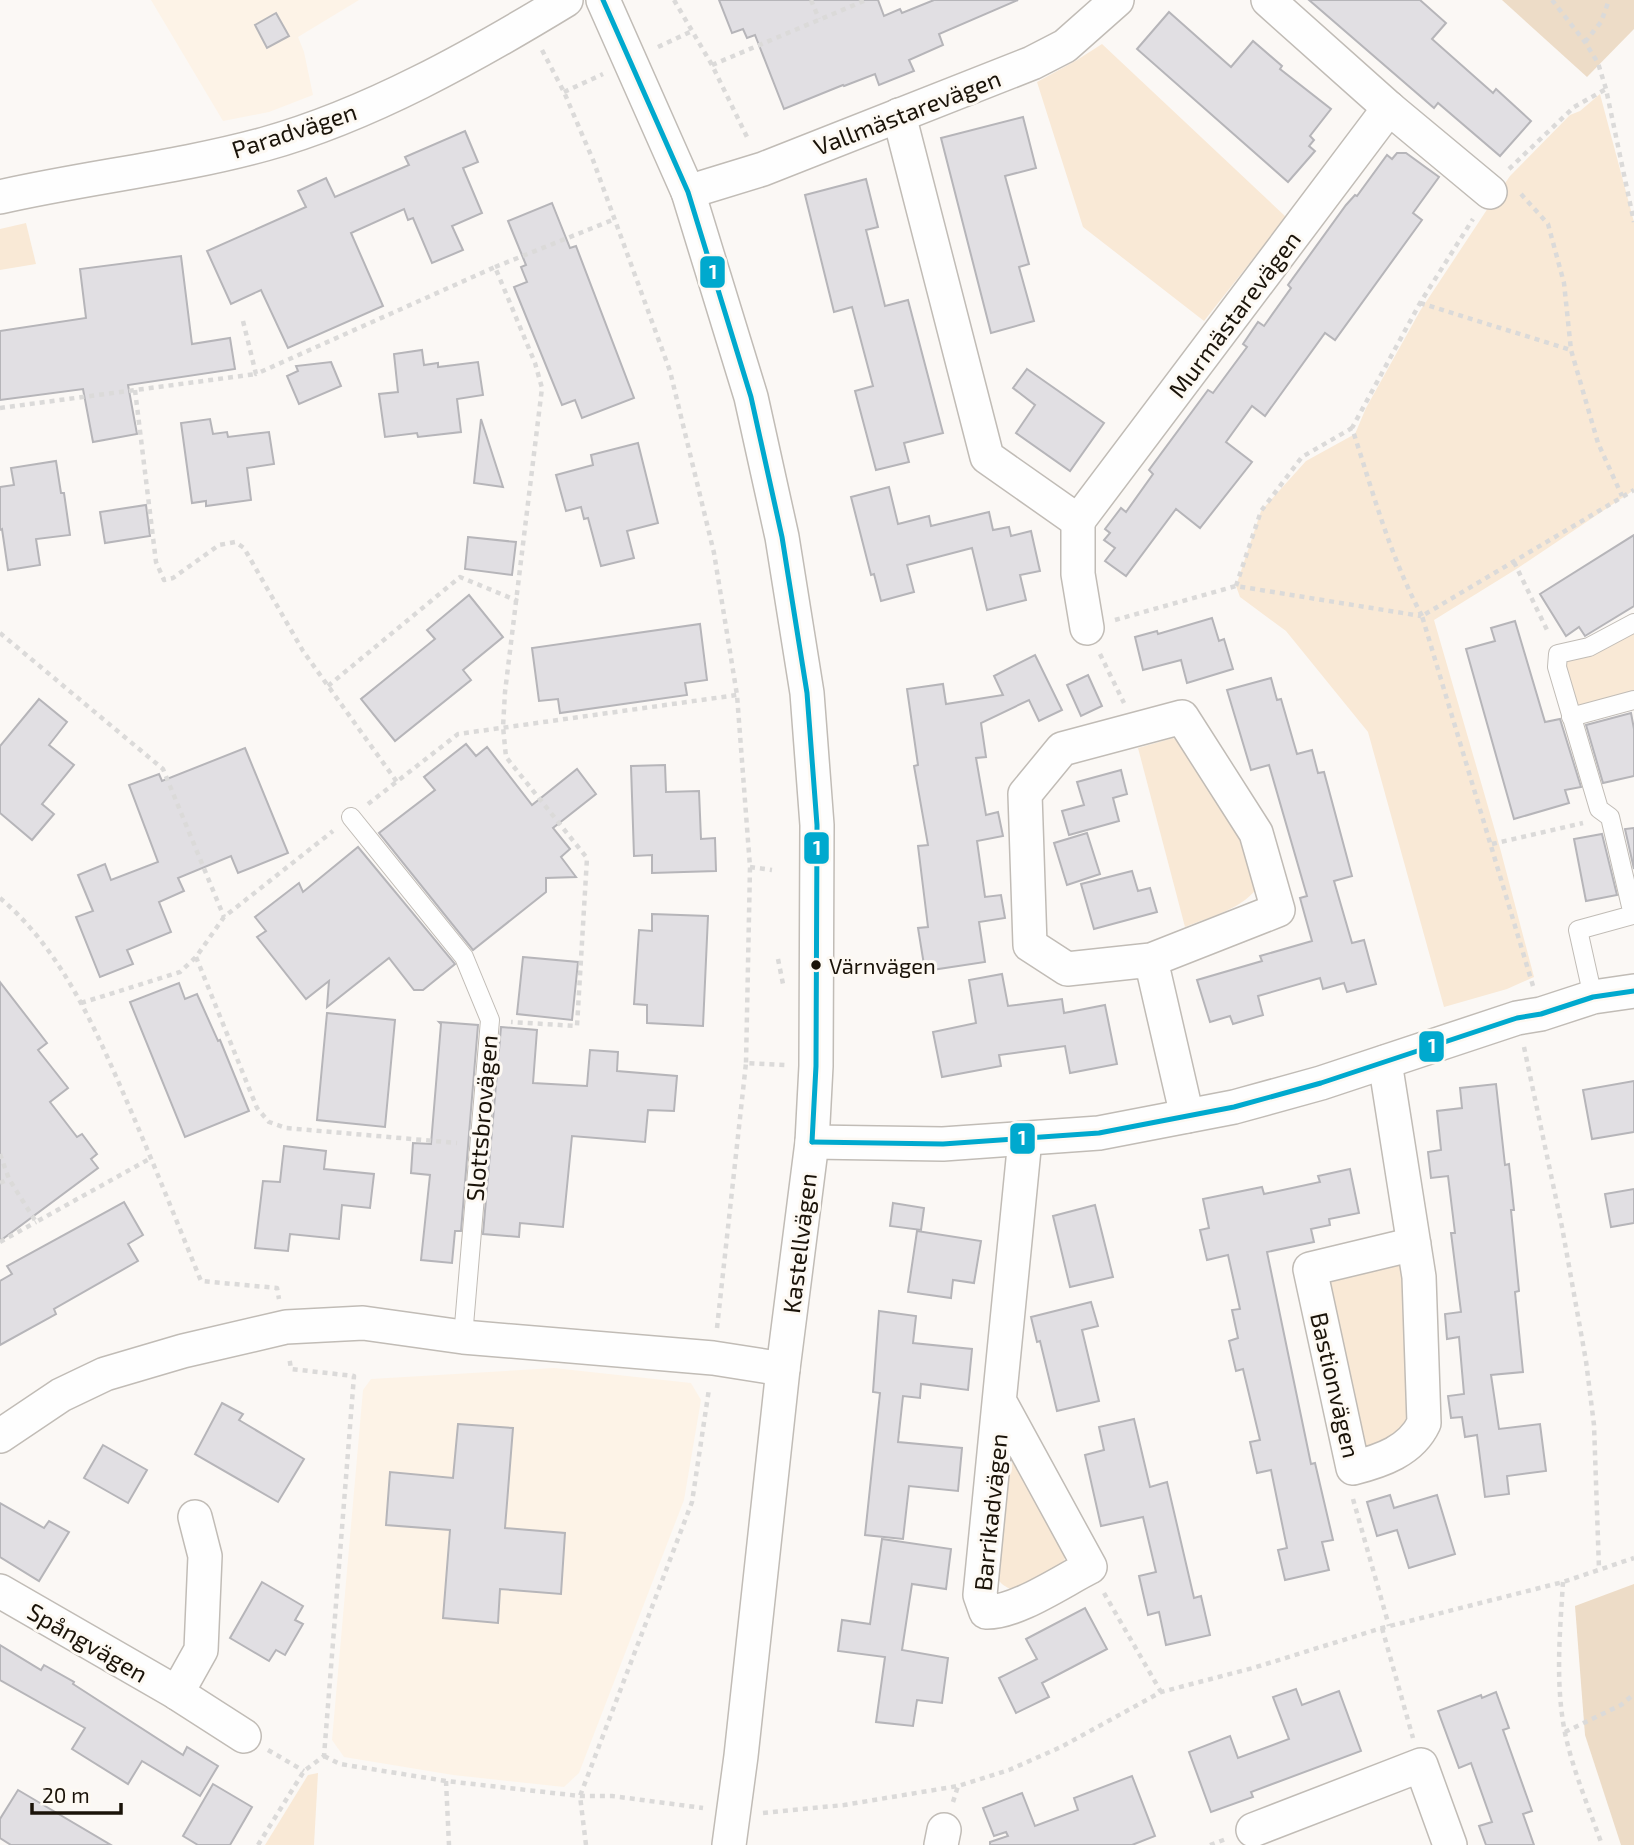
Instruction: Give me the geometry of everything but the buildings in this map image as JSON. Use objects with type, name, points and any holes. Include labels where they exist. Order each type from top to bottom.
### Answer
[{"type":"street","name":"Paradvägen","points":[[0,197],[173,166],[266,144],[344,116],[389,96],[528,23],[566,0]]},
{"type":"street","name":"Kastellvägen","points":[[603,0],[688,192],[751,397],[782,537],[807,693],[817,825],[816,1066],[812,1142],[783,1369],[729,1845]]},
{"type":"street","points":[[1268,0],[1389,108],[1496,184]]},
{"type":"street","name":"Vallmästarevägen","points":[[688,192],[763,169],[1043,57],[1065,46],[1112,2]]},
{"type":"street","name":"Murmästarevägen","points":[[1078,521],[1389,108]]},
{"type":"street","points":[[899,115],[987,457],[1078,521],[1078,574],[1087,628]]},
{"type":"street","points":[[1182,717],[1256,832],[1278,910],[1151,960],[1067,969],[1030,945],[1025,794],[1062,749],[1182,717]]},
{"type":"street","points":[[1151,960],[1187,1116]]},
{"type":"street","points":[[812,1142],[943,1144],[1099,1133],[1234,1107],[1529,1016],[1634,990]]},
{"type":"street","name":"Bastionvägen","points":[[1385,1062],[1414,1244],[1419,1277],[1424,1423],[1417,1438],[1405,1446],[1379,1461],[1353,1468],[1310,1269],[1414,1244]]},
{"type":"street","name":"Barrikadvägen","points":[[1001,1404],[1090,1567],[1004,1609],[986,1612],[980,1595],[1026,1139]]},
{"type":"street","points":[[0,1436],[61,1395],[105,1374],[183,1351],[286,1327],[363,1323],[463,1337],[713,1358],[783,1369]]},
{"type":"street","name":"Spångvägen","points":[[177,1693],[201,1650],[205,1556],[195,1517]]},
{"type":"street","name":"Spångvägen","points":[[0,1591],[177,1693],[244,1736]]},
{"type":"street","points":[[1253,1830],[1421,1765],[1450,1845]]},
{"type":"lane","points":[[1593,998],[1578,930],[1633,915],[1610,817],[1599,809],[1557,667],[1558,654],[1589,647],[1634,623]]},
{"type":"lane","points":[[1571,717],[1634,700]]},
{"type":"lane","name":"Slottsbrovägen","points":[[351,817],[464,957],[489,1020],[463,1337]]},
{"type":"path","points":[[674,0],[712,65],[763,169]]},
{"type":"path","points":[[811,0],[819,19]]},
{"type":"path","points":[[712,65],[866,0]]},
{"type":"path","points":[[1552,0],[1598,63],[1634,222]]},
{"type":"path","points":[[1585,42],[1601,22],[1609,0]]},
{"type":"path","points":[[528,23],[564,92],[615,219],[670,371],[714,554],[737,695],[750,867],[747,1063],[713,1358],[692,1502],[580,1796],[586,1845]]},
{"type":"path","points":[[1236,586],[1261,511],[1302,457],[1352,428],[1420,303],[1496,184],[1574,107],[1606,89]]},
{"type":"path","points":[[1496,184],[1548,224],[1564,283],[1571,351],[1598,443],[1622,496]]},
{"type":"path","points":[[0,408],[256,374],[495,267],[615,219]]},
{"type":"path","points":[[489,1020],[577,1026],[587,858],[506,757],[503,727],[505,692],[542,388],[535,363],[495,267]]},
{"type":"path","points":[[1420,303],[1571,351]]},
{"type":"path","points":[[243,321],[256,374]]},
{"type":"path","points":[[135,390],[156,562],[164,580],[173,579],[219,545],[235,542],[244,548],[303,651],[397,782]]},
{"type":"path","points":[[1352,428],[1383,530],[1401,576],[1422,616],[1492,844],[1529,1016],[1545,1138],[1586,1361],[1594,1424],[1599,1569]]},
{"type":"path","points":[[1136,728],[1087,628],[1236,586],[1422,616],[1634,490]]},
{"type":"path","points":[[1514,562],[1558,654]]},
{"type":"path","points":[[328,686],[460,577],[517,601]]},
{"type":"path","points":[[0,633],[163,769],[223,917]]},
{"type":"path","points":[[81,1003],[180,972],[196,957],[223,917],[458,734],[737,695]]},
{"type":"path","points":[[1492,844],[1610,817]]},
{"type":"path","points":[[750,867],[772,870]]},
{"type":"path","points":[[0,898],[44,943],[81,1003],[152,1158],[201,1281],[276,1288],[286,1327],[291,1369],[354,1376],[324,1756],[304,1771],[258,1845]]},
{"type":"path","points":[[196,957],[257,1108],[269,1122],[286,1128],[479,1145]]},
{"type":"path","points":[[747,1063],[816,1066]]},
{"type":"path","points":[[0,1154],[9,1179],[36,1222]]},
{"type":"path","points":[[0,1242],[152,1158]]},
{"type":"path","points":[[0,1183],[9,1179]]},
{"type":"path","points":[[1353,1468],[1353,1503],[1389,1626]]},
{"type":"path","points":[[755,1814],[844,1805],[958,1786],[1009,1770],[1061,1747],[1161,1692],[1253,1668],[1389,1626],[1563,1583],[1634,1558]]},
{"type":"path","points":[[1090,1567],[1161,1692]]},
{"type":"path","points":[[1563,1583],[1558,1656],[1565,1732],[1602,1845]]},
{"type":"path","points":[[1382,1628],[1421,1765]]},
{"type":"path","points":[[1565,1732],[1621,1705],[1634,1694]]},
{"type":"path","points":[[244,1736],[304,1771]]},
{"type":"path","points":[[324,1756],[340,1764],[446,1782],[580,1796],[612,1796],[713,1809]]},
{"type":"path","points":[[446,1782],[449,1845]]},
{"type":"shaded area","points":[[151,0],[359,0],[298,37],[313,95],[269,112],[223,121]]},
{"type":"shaded area","points":[[1502,0],[1634,0],[1634,29],[1587,77]]},
{"type":"shaded area","points":[[1102,44],[1286,217],[1204,321],[1083,227],[1037,82]]},
{"type":"shaded area","points":[[1600,94],[1634,222],[1634,490],[1518,568],[1434,620],[1534,977],[1507,989],[1444,1007],[1368,732],[1286,631],[1240,597],[1236,586],[1261,511],[1306,461],[1355,434],[1366,408],[1420,311],[1510,176],[1570,115],[1580,111]]},
{"type":"shaded area","points":[[26,223],[36,264],[0,270],[0,229]]},
{"type":"shaded area","points":[[1634,629],[1634,698],[1575,714],[1562,670],[1571,656]]},
{"type":"shaded area","points":[[1173,738],[1187,747],[1248,848],[1260,884],[1236,906],[1185,927],[1138,748]]},
{"type":"shaded area","points":[[1390,1262],[1400,1266],[1407,1276],[1408,1430],[1368,1448],[1357,1438],[1325,1285],[1337,1273]]},
{"type":"shaded area","points":[[554,1368],[691,1383],[701,1400],[684,1500],[579,1773],[564,1787],[453,1775],[344,1757],[332,1740],[363,1390],[371,1379]]},
{"type":"shaded area","points":[[1013,1461],[1066,1549],[1064,1563],[1043,1579],[1012,1590],[1000,1582],[998,1572],[1009,1468]]},
{"type":"shaded area","points":[[1634,1584],[1634,1845],[1621,1845],[1585,1735],[1575,1606]]},
{"type":"shaded area","points":[[318,1773],[314,1845],[265,1845],[308,1775]]},
{"type":"transit line","name":"1","points":[[603,0],[688,192],[751,397],[782,537],[807,693],[817,825],[816,1066],[812,1142]]},
{"type":"transit line","name":"1","points":[[812,1142],[943,1144],[1099,1133],[1234,1107],[1321,1083],[1517,1018],[1541,1014],[1593,997],[1634,991]]},
{"type":"place","name":"Värnvägen","points":[[816,965]]}]
